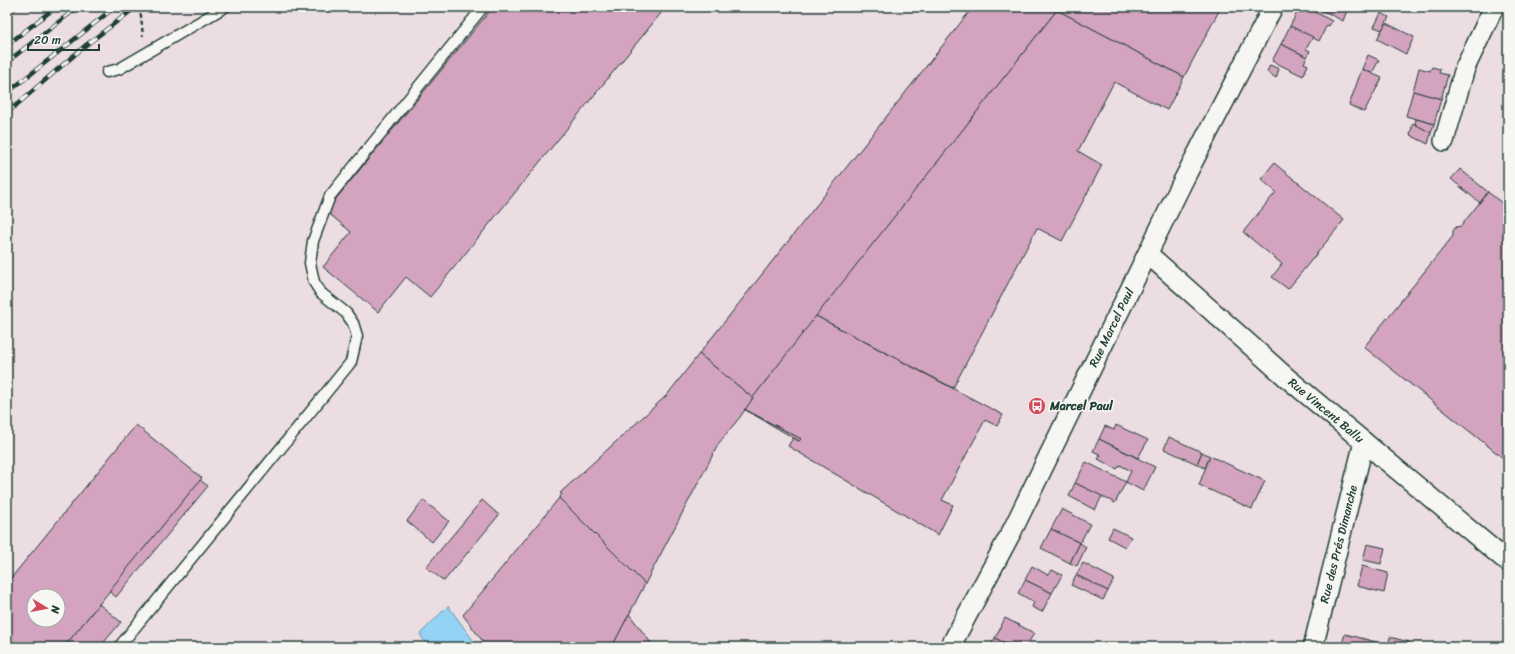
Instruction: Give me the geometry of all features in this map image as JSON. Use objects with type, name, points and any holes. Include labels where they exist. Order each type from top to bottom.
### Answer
[{"type":"street","name":"Rue Marcel Paul","points":[[950,647],[1012,531],[1183,181],[1273,7]]},
{"type":"street","points":[[1444,141],[1465,68],[1494,7]]},
{"type":"street","name":"Rue Vincent Ballu","points":[[1148,254],[1286,377],[1508,562]]},
{"type":"street","name":"Rue des Prés Dimanche","points":[[1313,647],[1364,442]]},
{"type":"lane","points":[[107,72],[119,68],[225,7]]},
{"type":"lane","points":[[119,647],[351,362],[357,336],[353,323],[346,313],[321,293],[314,282],[310,263],[313,241],[330,196],[483,7]]},
{"type":"path","points":[[140,7],[144,54]]},
{"type":"water","points":[[448,606],[478,647],[428,647],[420,634]]},
{"type":"building","points":[[493,7],[666,7],[430,297],[406,277],[378,312],[323,267],[351,232],[326,211]]},
{"type":"building","points":[[973,7],[1051,7],[1057,10],[753,398],[699,354]]},
{"type":"building","points":[[1051,7],[1221,7],[1184,77]]},
{"type":"building","points":[[1300,7],[1305,7],[1332,21],[1329,26],[1327,25],[1319,41],[1290,26]]},
{"type":"building","points":[[1316,7],[1341,7],[1347,10],[1343,21]]},
{"type":"building","points":[[1057,10],[1184,77],[1167,110],[1114,82],[1078,151],[1102,165],[1062,241],[1037,228],[953,388],[816,316]]},
{"type":"building","points":[[1381,13],[1389,17],[1382,30],[1374,27]]},
{"type":"building","points":[[1386,23],[1414,37],[1406,54],[1377,39]]},
{"type":"building","points":[[1290,26],[1313,37],[1306,49],[1310,51],[1307,57],[1281,44]]},
{"type":"building","points":[[1281,44],[1307,57],[1304,63],[1308,65],[1303,76],[1272,61]]},
{"type":"building","points":[[1368,55],[1379,60],[1372,73],[1362,69]]},
{"type":"building","points":[[1270,65],[1279,69],[1276,78],[1267,72]]},
{"type":"building","points":[[1432,67],[1440,69],[1439,73],[1448,75],[1441,99],[1413,91],[1419,68],[1430,71]]},
{"type":"building","points":[[1362,69],[1382,78],[1364,112],[1349,105]]},
{"type":"building","points":[[1413,91],[1441,99],[1434,124],[1406,116]]},
{"type":"building","points":[[1416,119],[1434,124],[1431,133],[1415,125]]},
{"type":"building","points":[[1413,123],[1431,133],[1428,144],[1410,135]]},
{"type":"building","points":[[1274,163],[1344,220],[1288,289],[1272,277],[1282,264],[1243,232],[1276,192],[1261,179]]},
{"type":"building","points":[[1460,169],[1488,192],[1480,203],[1451,179]]},
{"type":"building","points":[[1488,192],[1508,208],[1508,462],[1364,347],[1453,236],[1453,231],[1456,227],[1461,226]]},
{"type":"building","points":[[816,316],[1003,415],[997,426],[985,420],[942,500],[953,505],[938,535],[788,446],[793,438],[799,441],[801,439],[744,409]]},
{"type":"building","points":[[699,354],[753,398],[719,443],[645,584],[559,498],[562,494],[560,493],[667,395]]},
{"type":"building","points":[[744,409],[801,439],[799,441]]},
{"type":"building","points":[[136,425],[202,478],[64,647],[7,647],[7,583]]},
{"type":"building","points":[[1116,425],[1148,440],[1138,458],[1099,439],[1105,426],[1114,430]]},
{"type":"building","points":[[1169,437],[1202,452],[1197,464],[1164,449]]},
{"type":"building","points":[[1099,439],[1155,467],[1143,491],[1126,482],[1131,471],[1120,465],[1117,469],[1098,459],[1101,455],[1093,451]]},
{"type":"building","points":[[1202,452],[1210,456],[1205,468],[1197,464]]},
{"type":"building","points":[[1210,456],[1265,481],[1252,509],[1199,485]]},
{"type":"building","points":[[1086,462],[1126,482],[1115,503],[1075,483]]},
{"type":"building","points":[[200,480],[208,486],[116,597],[109,591]]},
{"type":"building","points":[[1075,483],[1102,496],[1095,510],[1069,496]]},
{"type":"building","points":[[559,498],[645,584],[612,647],[487,647],[463,615]]},
{"type":"building","points":[[423,500],[449,521],[432,542],[407,521]]},
{"type":"building","points":[[482,500],[499,515],[444,581],[426,567]]},
{"type":"building","points":[[1062,509],[1090,524],[1080,543],[1051,529]]},
{"type":"building","points":[[1113,528],[1131,537],[1125,547],[1108,538]]},
{"type":"building","points":[[1051,529],[1080,543],[1070,563],[1041,548]]},
{"type":"building","points":[[1080,543],[1086,547],[1077,566],[1070,563]]},
{"type":"building","points":[[1367,544],[1385,548],[1381,564],[1363,560]]},
{"type":"building","points":[[1083,563],[1114,579],[1108,591],[1076,575]]},
{"type":"building","points":[[1032,566],[1048,575],[1052,570],[1062,575],[1052,593],[1025,580]]},
{"type":"building","points":[[1362,566],[1388,573],[1384,593],[1357,586]]},
{"type":"building","points":[[1076,575],[1108,591],[1103,600],[1071,585]]},
{"type":"building","points":[[1025,580],[1052,593],[1042,612],[1032,607],[1034,602],[1018,593]]},
{"type":"building","points":[[99,604],[121,622],[100,647],[64,647]]},
{"type":"building","points":[[629,614],[654,647],[612,647]]},
{"type":"building","points":[[1005,618],[1034,633],[1026,647],[1012,647],[995,638]]},
{"type":"building","points":[[1345,634],[1384,644],[1384,647],[1341,647]]},
{"type":"building","points":[[1390,637],[1409,642],[1408,647],[1388,647]]},
{"type":"building","points":[[995,638],[1012,647],[990,647]]},
{"type":"railway","points":[[7,14],[16,7]]},
{"type":"railway","points":[[7,45],[56,7]]},
{"type":"railway","points":[[7,62],[78,7]]},
{"type":"railway","points":[[7,93],[115,7]]},
{"type":"railway","points":[[7,113],[86,45],[136,7]]},
{"type":"place","name":"Marcel Paul","points":[[1037,406]]}]
